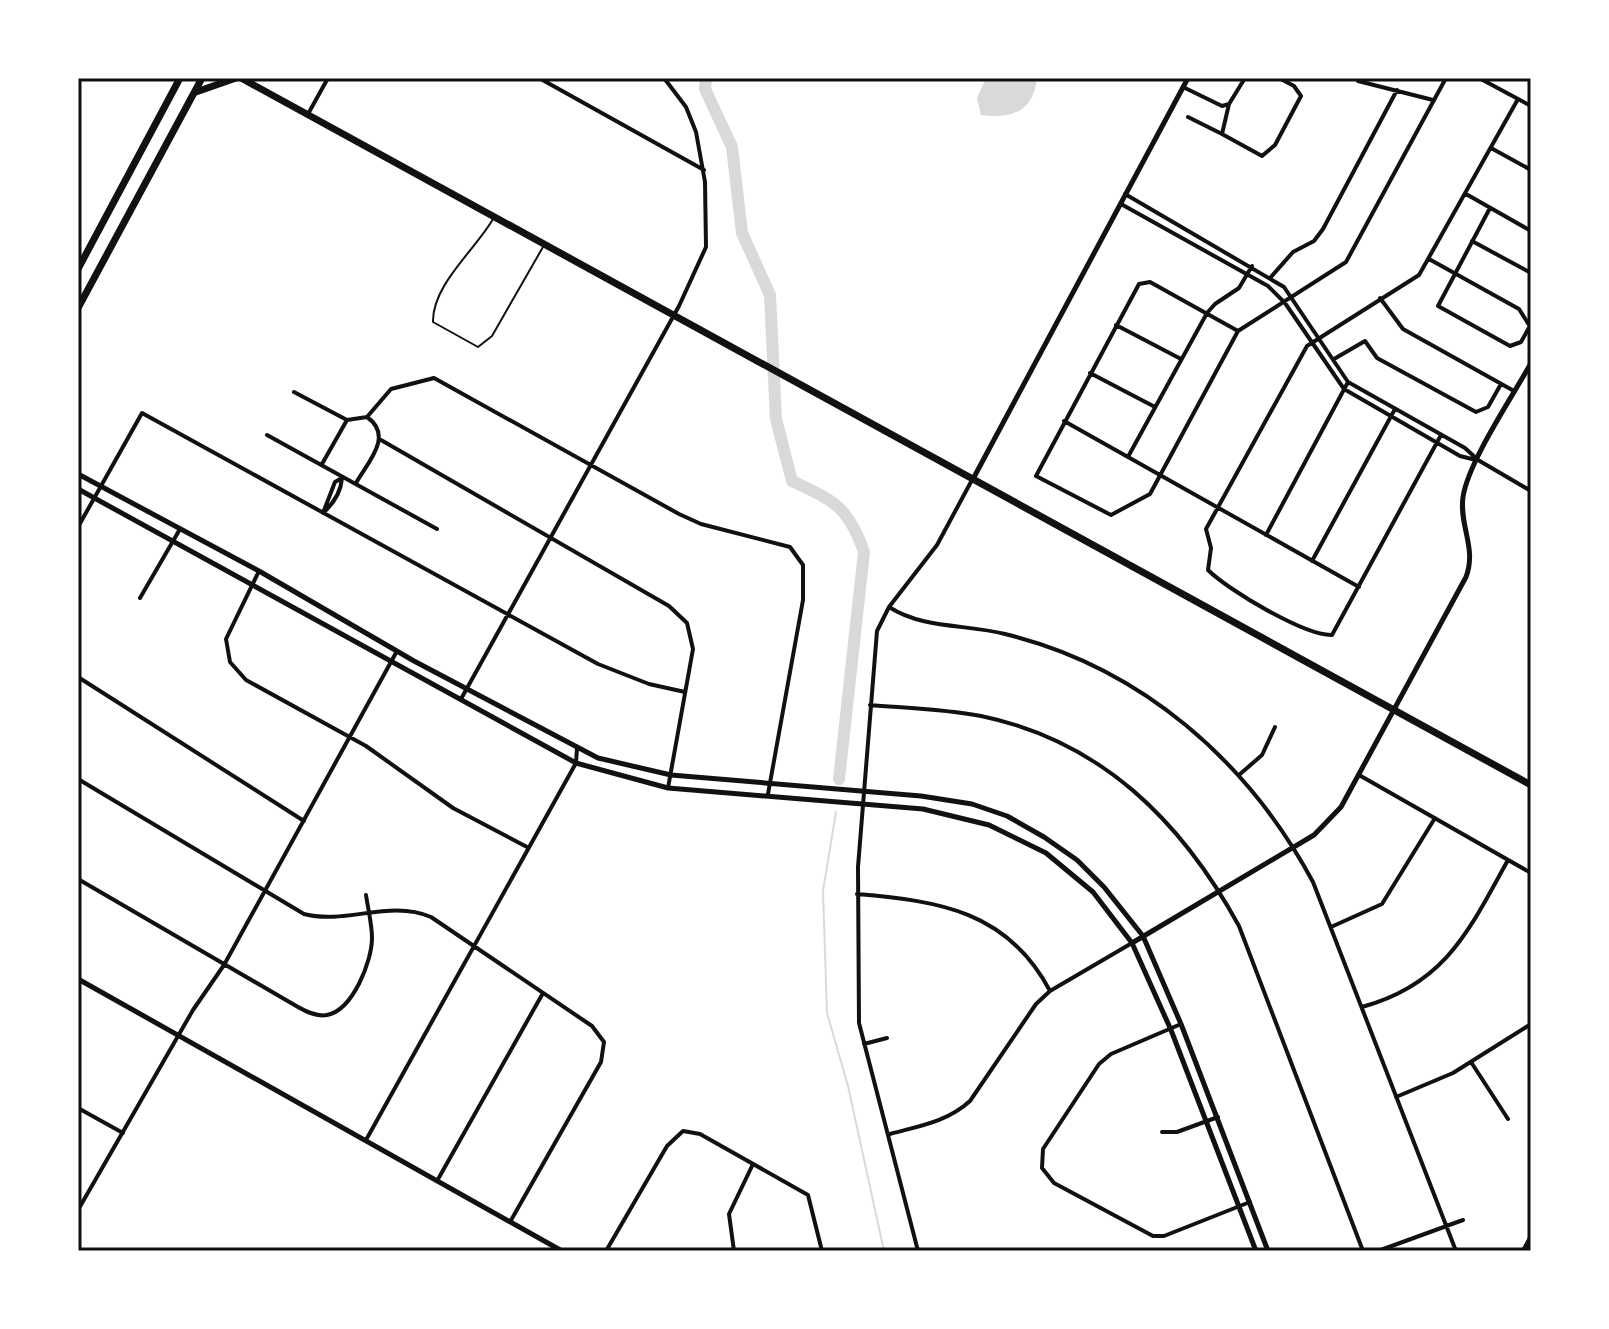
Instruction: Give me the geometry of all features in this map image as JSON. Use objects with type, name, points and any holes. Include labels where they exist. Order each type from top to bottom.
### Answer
[{"type":"main road","points":[[78,308],[202,78]]},
{"type":"main road","points":[[194,93],[238,78],[308,114],[543,246],[1531,785]]},
{"type":"main road","points":[[78,269],[176,81]]},
{"type":"main road","points":[[1524,1251],[1531,1238]]},
{"type":"street","points":[[308,114],[328,78]]},
{"type":"street","points":[[539,78],[704,170]]},
{"type":"street","points":[[459,701],[673,317],[706,247],[704,170],[696,132],[685,106],[664,78]]},
{"type":"street","points":[[918,1251],[890,1134],[864,1044],[857,984],[857,894],[877,631],[889,607],[932,552],[1188,78]]},
{"type":"street","points":[[1222,134],[1229,104],[1245,78]]},
{"type":"street","points":[[1188,117],[1262,156],[1275,145],[1301,96],[1294,86],[1279,78]]},
{"type":"street","points":[[1238,331],[1145,281],[1139,284],[1036,476],[1111,515],[1150,494],[1238,331],[1346,262],[1446,78]]},
{"type":"street","points":[[1479,78],[1531,106]]},
{"type":"street","points":[[1358,81],[1434,100]]},
{"type":"street","points":[[1183,87],[1217,105],[1229,104]]},
{"type":"street","points":[[1271,277],[1293,252],[1314,241],[1323,229],[1397,90]]},
{"type":"street","points":[[1441,435],[1332,635],[1320,635],[1264,606],[1218,580],[1208,570],[1211,548],[1206,529],[1310,342],[1419,275],[1518,99]]},
{"type":"street","points":[[1491,148],[1531,170]]},
{"type":"street","points":[[1125,194],[1271,277],[1294,296],[1348,382],[1465,448],[1478,460],[1531,491]]},
{"type":"street","points":[[1466,194],[1531,231]]},
{"type":"street","points":[[1120,203],[1247,273],[1285,303],[1344,389],[1460,456],[1478,460]]},
{"type":"street","points":[[1429,259],[1453,273],[1519,309],[1530,326],[1521,342],[1510,346],[1438,306],[1453,273],[1490,208]]},
{"type":"street","points":[[1193,243],[1198,235]]},
{"type":"street","points":[[1472,241],[1531,273]]},
{"type":"street","points":[[1128,456],[1207,313],[1239,288],[1252,266]]},
{"type":"street","points":[[1380,298],[1403,329],[1515,392]]},
{"type":"street","points":[[1116,325],[1182,360]]},
{"type":"street","points":[[1334,359],[1365,341],[1377,358],[1476,412],[1488,407],[1501,384]]},
{"type":"street","points":[[890,1134],[939,1121],[959,1111],[986,1079],[1025,1018],[1050,991],[1294,847],[1328,823],[1394,712],[1471,564],[1463,498],[1478,460],[1531,363]]},
{"type":"street","points":[[1090,373],[1155,408]]},
{"type":"street","points":[[294,392],[347,420],[367,417],[391,389],[434,378],[701,524],[780,542],[798,555],[805,571],[803,600],[768,794]]},
{"type":"street","points":[[1266,535],[1348,382]]},
{"type":"street","points":[[1312,561],[1395,409]]},
{"type":"street","points":[[78,527],[142,413],[617,672],[685,692]]},
{"type":"street","points":[[356,483],[381,440],[379,431],[367,417]]},
{"type":"street","points":[[322,464],[347,420]]},
{"type":"street","points":[[1064,421],[1359,587]]},
{"type":"street","points":[[267,435],[437,529]]},
{"type":"street","points":[[381,440],[549,540],[669,606],[682,617],[692,636],[693,649],[668,788]]},
{"type":"street","points":[[78,474],[259,571],[397,651],[598,758],[671,775],[972,804],[1027,826],[1077,860],[1120,904],[1143,936],[1218,1117],[1268,1251]]},
{"type":"street","points":[[323,513],[332,505],[342,478]]},
{"type":"street","points":[[78,489],[576,763],[668,788],[768,794],[955,815],[1030,843],[1093,892],[1132,943],[1171,1030],[1256,1251]]},
{"type":"street","points":[[140,598],[180,529]]},
{"type":"street","points":[[259,571],[229,631],[227,651],[230,662],[258,687],[350,737],[453,808],[527,847]]},
{"type":"street","points":[[889,607],[916,622],[962,626],[1042,645],[1110,673],[1172,713],[1239,775],[1294,847],[1331,927],[1456,1251]]},
{"type":"street","points":[[78,1210],[178,1035],[224,965],[397,651]]},
{"type":"street","points":[[78,677],[304,821]]},
{"type":"street","points":[[870,705],[982,716],[1069,748],[1146,801],[1195,853],[1239,926],[1363,1251]]},
{"type":"street","points":[[1239,775],[1262,755],[1275,727]]},
{"type":"street","points":[[366,1140],[576,763],[577,748]]},
{"type":"street","points":[[1359,775],[1531,873]]},
{"type":"street","points":[[78,779],[304,914],[320,918],[369,912],[421,913],[474,945],[592,1026],[604,1042],[604,1053],[510,1222]]},
{"type":"street","points":[[1331,927],[1382,904],[1435,818]]},
{"type":"street","points":[[1362,1007],[1415,985],[1451,956],[1508,860]]},
{"type":"street","points":[[78,879],[308,1013],[329,1015],[345,1004],[366,968],[372,938],[366,895]]},
{"type":"street","points":[[857,894],[914,899],[965,912],[1005,935],[1022,951],[1050,991]]},
{"type":"street","points":[[78,979],[562,1251]]},
{"type":"street","points":[[437,1181],[543,993]]},
{"type":"street","points":[[1181,1024],[1111,1054],[1099,1064],[1043,1149],[1042,1168],[1054,1183],[1153,1236],[1164,1236],[1250,1202]]},
{"type":"street","points":[[1396,1097],[1471,1062],[1531,1024]]},
{"type":"street","points":[[864,1044],[887,1038]]},
{"type":"street","points":[[1471,1062],[1508,1119]]},
{"type":"street","points":[[78,1108],[123,1133]]},
{"type":"street","points":[[1162,1132],[1177,1132],[1218,1117]]},
{"type":"street","points":[[606,1251],[667,1146],[683,1131],[700,1134],[808,1195],[822,1251]]},
{"type":"street","points":[[734,1251],[729,1214],[753,1164]]},
{"type":"street","points":[[1378,1251],[1463,1220]]},
{"type":"lane","points":[[493,218],[484,234],[465,253],[436,305],[433,322],[478,347],[492,336],[543,246]]},
{"type":"shaded area","points":[[986,78],[1037,78],[1035,90],[1026,106],[1011,114],[992,116],[981,115],[977,98]]},
{"type":"waterway","points":[[706,78],[705,89],[732,147],[742,233],[770,295],[776,419],[792,481],[838,507],[852,524],[864,552],[839,779]]},
{"type":"waterway","points":[[836,812],[823,891],[827,1013],[848,1086],[884,1251]]}]
